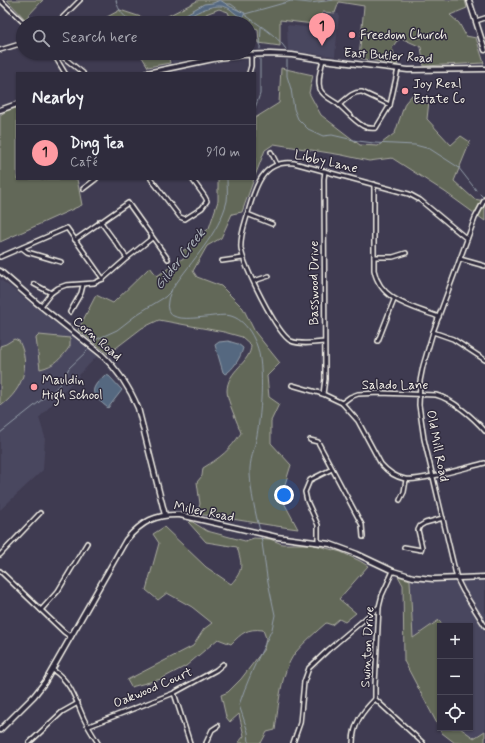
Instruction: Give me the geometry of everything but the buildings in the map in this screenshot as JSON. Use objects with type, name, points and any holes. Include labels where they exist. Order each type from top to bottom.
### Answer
[{"type":"street","points":[[0,0],[17,16]]},
{"type":"street","points":[[64,16],[80,0]]},
{"type":"street","points":[[469,0],[485,50]]},
{"type":"street","points":[[476,21],[485,18]]},
{"type":"street","points":[[0,50],[16,44]]},
{"type":"street","name":"East Butler Road","points":[[256,54],[288,55],[398,69],[485,69]]},
{"type":"street","points":[[57,60],[64,72]]},
{"type":"street","points":[[67,60],[83,72]]},
{"type":"street","name":"East Butler Road","points":[[152,72],[207,60]]},
{"type":"street","points":[[249,72],[251,60]]},
{"type":"street","points":[[323,60],[319,83],[321,90],[327,97],[339,105],[363,126],[373,129],[378,126],[390,105],[398,69]]},
{"type":"street","points":[[339,105],[346,98],[359,92],[390,105]]},
{"type":"street","points":[[0,110],[16,104]]},
{"type":"street","points":[[271,152],[277,164]]},
{"type":"street","name":"Libby Lane","points":[[324,342],[298,343],[289,340],[274,321],[248,272],[243,258],[241,241],[252,195],[257,184],[266,173],[277,164],[294,163],[405,192],[414,196],[468,239]]},
{"type":"street","name":"Basswood Drive","points":[[323,394],[325,379],[325,171]]},
{"type":"street","points":[[82,189],[95,180]]},
{"type":"street","points":[[152,180],[180,217],[185,219],[202,208],[207,201],[193,180]]},
{"type":"street","points":[[374,184],[374,270],[377,280],[385,293],[394,300],[439,317]]},
{"type":"street","name":"Old Mill Road","points":[[485,199],[460,259],[433,332],[423,366],[420,394],[421,419],[432,476],[457,579],[462,591],[485,626]]},
{"type":"street","points":[[75,240],[100,221],[128,203],[168,259]]},
{"type":"street","points":[[247,214],[272,224]]},
{"type":"street","points":[[100,221],[127,258]]},
{"type":"street","points":[[0,257],[67,228],[103,279]]},
{"type":"street","points":[[41,306],[51,293],[58,288],[66,285],[83,285],[94,283],[103,279],[152,238]]},
{"type":"street","points":[[22,248],[27,252],[61,262]]},
{"type":"street","points":[[374,257],[394,257],[406,253]]},
{"type":"street","points":[[222,262],[243,258]]},
{"type":"street","points":[[460,259],[485,266]]},
{"type":"street","name":"Corn Road","points":[[0,271],[101,354],[118,371],[132,394],[143,426],[165,515]]},
{"type":"street","points":[[254,281],[270,276]]},
{"type":"street","points":[[34,284],[51,293]]},
{"type":"street","points":[[70,312],[81,293],[83,285]]},
{"type":"street","points":[[378,340],[394,300]]},
{"type":"street","points":[[433,332],[453,339],[485,360]]},
{"type":"street","points":[[292,385],[323,394],[342,403],[358,421],[381,464],[392,474],[406,480],[432,476],[485,463]]},
{"type":"street","name":"Salado Lane","points":[[342,403],[350,397],[358,394],[432,394],[444,398],[469,416],[485,431]]},
{"type":"street","points":[[310,440],[318,442],[362,525],[363,537]]},
{"type":"street","points":[[318,542],[318,525],[307,501],[305,492],[310,480],[332,469]]},
{"type":"street","points":[[400,500],[404,492],[406,480]]},
{"type":"street","points":[[0,555],[40,513]]},
{"type":"street","name":"Miller Road","points":[[0,730],[37,693],[53,670],[126,540],[134,531],[146,522],[165,515],[184,516],[260,534],[293,540],[318,542],[340,547],[393,571],[420,578],[457,579],[485,577]]},
{"type":"street","points":[[404,548],[417,551],[421,550],[422,547],[418,530],[420,526],[442,518]]},
{"type":"street","points":[[41,610],[58,591],[87,543]]},
{"type":"street","name":"Swinton Drive","points":[[353,743],[357,722],[368,706],[375,700],[378,607],[393,571]]},
{"type":"street","points":[[0,572],[71,637]]},
{"type":"street","points":[[293,743],[300,723],[304,682],[309,668],[378,607]]},
{"type":"street","name":"Oakwood Court","points":[[89,726],[174,693],[216,670],[223,664]]},
{"type":"street","points":[[53,670],[66,682],[98,743]]},
{"type":"street","points":[[174,693],[190,743]]},
{"type":"street","points":[[375,700],[423,743]]},
{"type":"street","points":[[29,743],[62,712],[78,703]]},
{"type":"street","points":[[206,743],[212,730],[218,726]]},
{"type":"shaded area","points":[[323,12],[339,14],[335,56],[288,51],[287,25],[312,28],[313,24]]},
{"type":"shaded area","points":[[171,60],[184,60],[172,63]]},
{"type":"shaded area","name":"Mauldin High School","points":[[0,279],[97,356],[39,418],[45,437],[43,470],[0,510]]},
{"type":"shaded area","points":[[485,576],[485,731],[474,738],[464,731],[473,731],[473,623],[440,623],[438,620],[412,639],[410,580]]},
{"type":"green space","points":[[7,0],[43,0],[28,16],[22,16]]},
{"type":"green space","points":[[199,0],[465,0],[467,8],[450,15],[459,23],[466,36],[476,38],[484,63],[424,66],[421,47],[401,38],[392,48],[398,65],[359,58],[364,6],[339,2],[335,13],[323,12],[313,24],[280,20],[280,46],[259,43],[258,29],[256,29],[256,16],[230,16],[228,12],[219,9],[206,14],[206,16],[168,16]]},
{"type":"green space","points":[[120,10],[138,16],[109,16]]},
{"type":"green space","points":[[144,60],[169,60],[170,63],[148,67]]},
{"type":"green space","points":[[281,68],[313,75],[309,93],[321,115],[360,145],[378,146],[395,133],[405,103],[412,95],[429,101],[427,119],[451,145],[461,136],[470,142],[454,181],[474,199],[485,201],[485,221],[445,192],[392,158],[369,161],[274,144],[265,150],[256,173],[256,117],[279,103]]},
{"type":"green space","points":[[16,108],[16,180],[77,180],[82,205],[0,242],[0,115],[8,110]]},
{"type":"green space","points":[[218,180],[254,180],[242,212],[232,214],[221,238],[207,246],[193,271],[197,277],[221,286],[243,308],[255,332],[280,363],[267,376],[269,397],[279,404],[271,421],[271,443],[291,465],[281,497],[298,529],[197,514],[200,504],[197,482],[202,476],[203,468],[233,445],[241,433],[227,395],[227,391],[231,377],[247,357],[251,345],[242,337],[224,332],[159,320],[142,328],[108,354],[78,330],[96,295],[113,303],[150,267],[157,276],[185,257],[182,251],[188,248],[209,228],[218,201]]},
{"type":"green space","points":[[39,335],[70,338],[70,346],[61,358],[54,364],[40,369],[36,338]]},
{"type":"green space","points":[[14,339],[19,341],[23,350],[23,376],[15,392],[2,405],[0,403],[0,346]]},
{"type":"green space","points":[[191,521],[207,531],[245,541],[254,538],[270,539],[282,544],[311,544],[341,552],[368,566],[339,599],[356,613],[345,622],[339,619],[332,625],[326,623],[306,641],[290,661],[283,680],[275,730],[267,732],[261,743],[238,743],[244,736],[239,714],[230,722],[226,717],[221,695],[228,692],[241,679],[264,649],[266,638],[263,630],[245,632],[231,644],[218,639],[186,666],[161,679],[131,687],[127,680],[193,646],[204,629],[212,623],[192,607],[167,593],[158,600],[146,590],[159,543],[153,534],[164,527],[206,567],[231,584],[240,571],[241,562],[237,547],[206,542],[189,523]]},
{"type":"green space","points":[[398,576],[410,580],[413,638],[439,620],[441,623],[437,623],[437,724],[404,661],[403,585]]},
{"type":"green space","points":[[441,731],[464,731],[474,738],[485,731],[485,743],[455,743]]},
{"type":"water","points":[[220,0],[245,13],[244,16],[240,16],[225,7],[214,6],[190,16],[186,14],[204,4],[213,3]]},
{"type":"water","points":[[228,341],[238,344],[243,348],[236,363],[231,370],[225,374],[223,372],[215,345],[219,342]]},
{"type":"water","points":[[105,375],[109,376],[122,390],[108,408],[98,400],[94,393],[94,389],[99,380]]},
{"type":"waterway","name":"Gilder Creek","points":[[116,0],[118,8],[124,16]]},
{"type":"waterway","points":[[245,14],[291,1],[310,3],[333,0]]},
{"type":"waterway","name":"Gilder Creek","points":[[227,4],[231,4],[240,11]]},
{"type":"waterway","points":[[256,23],[272,34],[286,49]]},
{"type":"waterway","name":"Gilder Creek","points":[[260,49],[261,27]]},
{"type":"waterway","name":"Gilder Creek","points":[[256,105],[260,94],[260,59]]},
{"type":"waterway","points":[[287,60],[287,76],[291,89],[294,109],[298,119],[308,129],[323,136],[332,135],[374,143],[415,145],[430,149],[458,167],[476,190]]},
{"type":"waterway","name":"Gilder Creek","points":[[173,288],[204,247],[218,225],[227,201],[227,180]]},
{"type":"waterway","points":[[480,194],[483,197]]},
{"type":"waterway","points":[[172,289],[168,300],[168,310],[173,316],[181,318],[224,315],[235,317],[248,329],[258,348],[262,386],[257,435],[250,469],[252,495],[260,531]]},
{"type":"waterway","name":"Gilder Creek","points":[[95,340],[117,330],[139,313],[165,297],[171,291]]},
{"type":"waterway","name":"Gilder Creek","points":[[0,433],[53,391],[62,382],[69,368],[87,351]]},
{"type":"waterway","points":[[249,743],[248,732],[239,705],[253,669],[272,629],[275,615],[267,577],[261,536]]},
{"type":"place","name":"Freedom Church","points":[[352,35]]},
{"type":"place","name":"Ding Tea","points":[[322,46]]},
{"type":"place","name":"Joy Real Estate Co","points":[[405,91]]},
{"type":"place","name":"Mauldin High School","points":[[34,387]]}]
